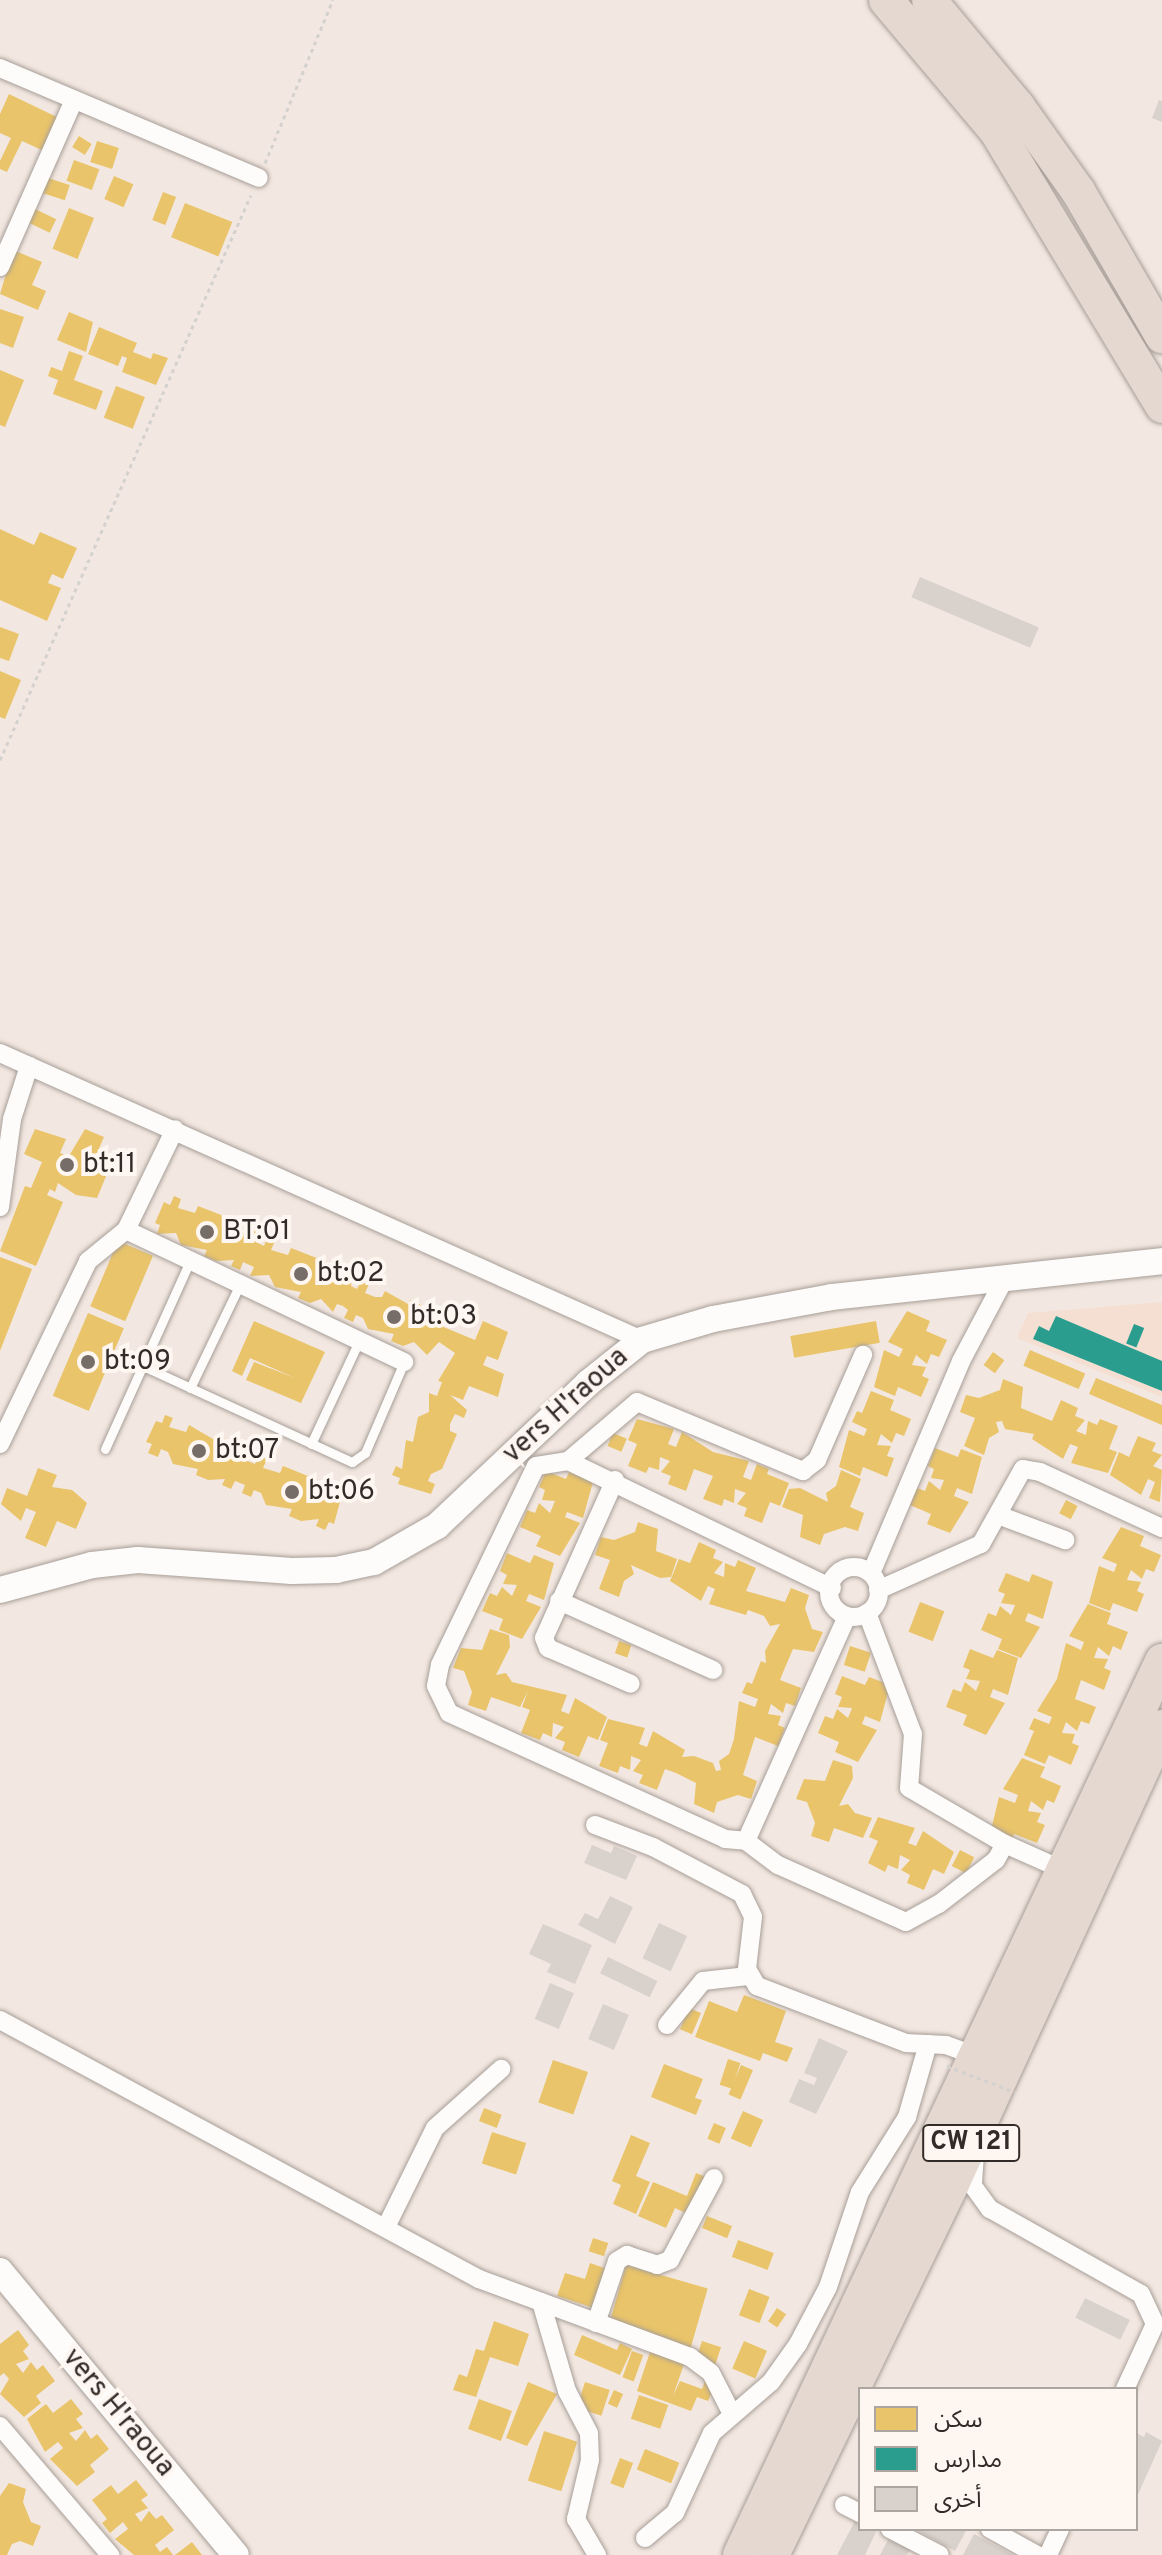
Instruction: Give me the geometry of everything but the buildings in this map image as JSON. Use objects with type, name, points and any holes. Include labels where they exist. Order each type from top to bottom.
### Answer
[{"type":"highway","points":[[886,0],[997,132],[1162,406]]},
{"type":"highway","points":[[929,0],[1018,107],[1078,191],[1162,336]]},
{"type":"highway","points":[[740,2555],[960,2060],[1061,1869],[1162,1661]]},
{"type":"highway","name":"CW 121","points":[[772,2555],[977,2131],[1162,1727]]},
{"type":"street","points":[[0,68],[259,178]]},
{"type":"street","points":[[0,267],[74,100]]},
{"type":"street","points":[[2,1197],[12,1119],[10,1061],[175,1129],[642,1340]]},
{"type":"street","points":[[0,1444],[88,1261],[126,1230],[175,1129]]},
{"type":"street","points":[[126,1230],[404,1362]]},
{"type":"street","name":"vers H'raoua","points":[[0,1590],[92,1565],[138,1560],[292,1571],[336,1570],[374,1562],[437,1526],[588,1383],[642,1340],[713,1319],[832,1297],[1162,1261]]},
{"type":"street","points":[[878,1590],[872,1571],[961,1361],[1005,1278]]},
{"type":"street","points":[[568,1461],[637,1402],[803,1471],[817,1460],[863,1355]]},
{"type":"street","points":[[832,1588],[615,1480],[568,1461],[536,1466],[440,1665],[436,1686],[449,1713],[725,1839],[746,1841],[778,1865],[906,1922],[939,1904],[996,1860],[1005,1844]]},
{"type":"street","points":[[1061,1869],[1005,1844],[909,1788],[913,1734],[867,1613],[878,1590],[981,1544],[1017,1474],[1031,1469],[1162,1528]]},
{"type":"street","points":[[615,1480],[544,1638],[548,1648],[631,1684]]},
{"type":"street","points":[[998,1515],[1065,1540]]},
{"type":"street","points":[[846,1619],[831,1602],[832,1588],[849,1567],[872,1571]]},
{"type":"street","points":[[559,1601],[713,1670]]},
{"type":"street","points":[[746,1841],[846,1619],[867,1613]]},
{"type":"street","points":[[595,1825],[653,1847],[742,1894],[753,1917],[748,1976]]},
{"type":"street","points":[[667,2025],[703,1981],[748,1976],[763,1989],[901,2041],[928,2044],[960,2060]]},
{"type":"street","points":[[0,2020],[387,2225],[479,2279],[690,2357],[711,2373],[732,2414]]},
{"type":"street","points":[[645,2538],[675,2513],[712,2433],[771,2382],[828,2287],[860,2192],[907,2117],[928,2044]]},
{"type":"street","points":[[387,2225],[427,2139],[444,2117],[501,2069]]},
{"type":"street","points":[[977,2131],[973,2186],[990,2209],[1141,2294],[1155,2324],[1126,2387]]},
{"type":"street","points":[[596,2323],[617,2261],[627,2255],[657,2265],[670,2260],[714,2178]]},
{"type":"street","name":"vers H'raoua","points":[[0,2271],[236,2555]]},
{"type":"street","points":[[541,2302],[567,2391],[589,2433],[590,2460],[576,2519],[597,2555]]},
{"type":"street","points":[[0,2426],[110,2555]]},
{"type":"street","points":[[894,2531],[940,2555]]},
{"type":"street","points":[[994,2531],[1037,2555]]},
{"type":"street","points":[[1048,2555],[1059,2531]]},
{"type":"lane","points":[[105,1449],[190,1261]]},
{"type":"lane","points":[[190,1388],[240,1284]]},
{"type":"lane","points":[[311,1444],[359,1341]]},
{"type":"lane","points":[[143,1366],[352,1462],[365,1453],[404,1362]]},
{"type":"path","points":[[0,760],[259,178],[333,0]]},
{"type":"path","points":[[960,2060],[1015,2092]]},
{"type":"shaded area","points":[[1162,1302],[1162,1397],[1017,1338],[1028,1313]]},
{"type":"place","name":"bt:11","points":[[67,1165]]},
{"type":"place","name":"BT:01","points":[[207,1232]]},
{"type":"place","name":"bt:02","points":[[301,1274]]},
{"type":"place","name":"bt:03","points":[[394,1317]]},
{"type":"place","name":"bt:09","points":[[88,1362]]},
{"type":"place","name":"bt:07","points":[[199,1451]]},
{"type":"place","name":"bt:06","points":[[292,1492]]}]
